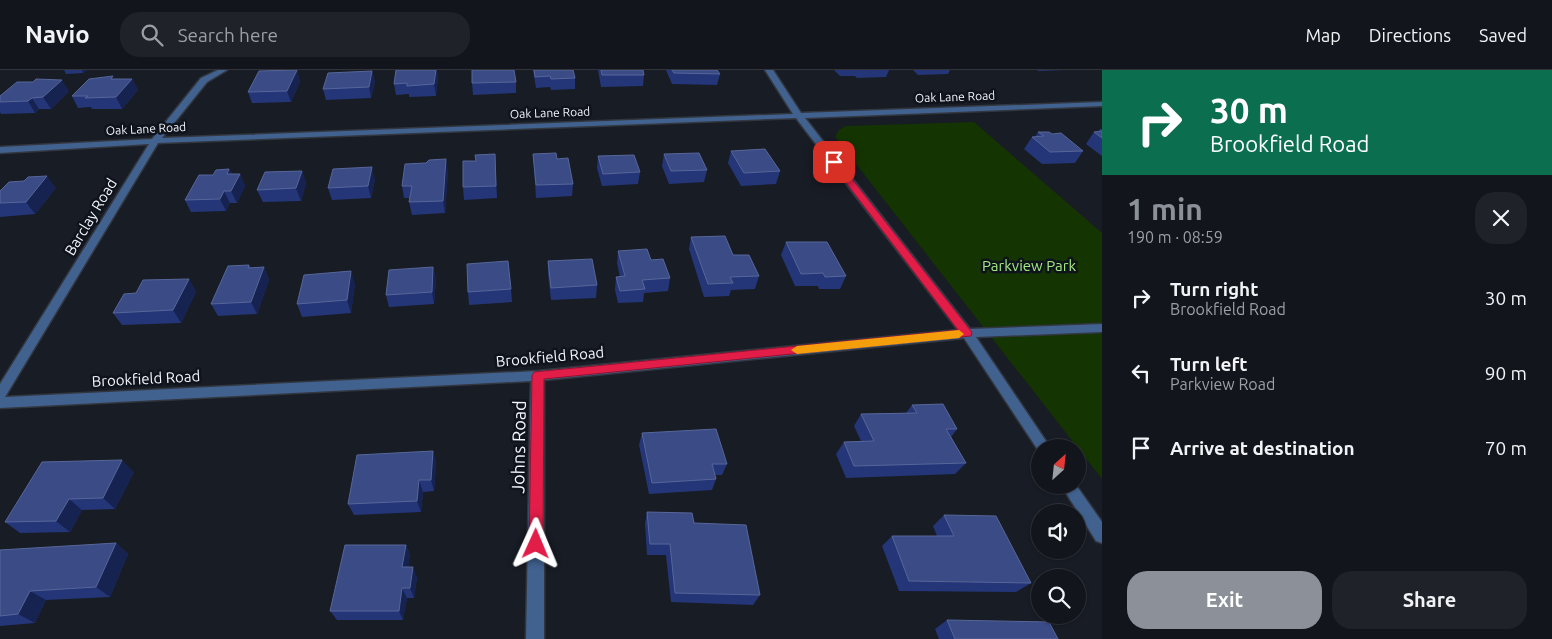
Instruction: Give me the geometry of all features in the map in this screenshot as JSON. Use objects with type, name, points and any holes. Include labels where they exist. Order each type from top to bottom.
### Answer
[{"type":"street","name":"Barclay Road","points":[[0,395],[154,141],[204,80],[223,70]]},
{"type":"street","points":[[769,70],[798,115],[967,333],[1037,439]]},
{"type":"street","name":"Oak Lane Road","points":[[0,150],[154,141],[1102,104]]},
{"type":"street","name":"Brookfield Road","points":[[0,403],[538,376],[967,333],[1102,328]]},
{"type":"street","name":"Johns Road","points":[[535,639],[538,376]]},
{"type":"street","points":[[1074,494],[1102,536]]},
{"type":"green space","name":"Parkview Park","points":[[974,122],[1102,233],[1102,479],[1086,459],[1086,439],[1071,439],[835,137],[839,130],[846,126]]},
{"type":"building","points":[[297,70],[287,91],[248,92],[259,71]]},
{"type":"building","points":[[396,70],[436,70],[434,84],[407,86],[407,83],[394,84]]},
{"type":"building","points":[[472,70],[514,70],[516,82],[472,83]]},
{"type":"building","points":[[534,70],[573,70],[575,78],[551,79],[550,76],[535,77]]},
{"type":"building","points":[[601,70],[643,70],[644,75],[602,75]]},
{"type":"building","points":[[672,70],[717,70],[720,74],[674,73]]},
{"type":"building","points":[[372,71],[369,87],[323,89],[328,73]]},
{"type":"building","points":[[113,76],[111,79],[132,79],[116,97],[85,98],[88,96],[72,96],[89,79]]},
{"type":"building","points":[[36,79],[62,80],[43,97],[32,98],[28,101],[0,102],[0,96],[17,82],[33,82]]},
{"type":"building","points":[[1102,131],[1102,138],[1094,132]]},
{"type":"building","points":[[1038,132],[1061,133],[1083,151],[1050,152],[1032,137],[1044,136]]},
{"type":"building","points":[[765,149],[780,171],[744,173],[731,151]]},
{"type":"building","points":[[556,153],[557,159],[568,158],[573,184],[536,185],[533,154]]},
{"type":"building","points":[[699,153],[707,170],[671,171],[664,154]]},
{"type":"building","points":[[495,154],[496,186],[463,187],[463,161],[476,161],[475,155]]},
{"type":"building","points":[[634,155],[640,172],[603,174],[598,156]]},
{"type":"building","points":[[446,159],[443,201],[409,202],[412,186],[402,186],[405,164],[426,163],[429,160]]},
{"type":"building","points":[[372,167],[368,186],[328,188],[333,169]]},
{"type":"building","points":[[229,169],[227,174],[240,174],[231,191],[224,191],[220,199],[185,200],[199,175],[213,175],[216,170]]},
{"type":"building","points":[[302,171],[296,188],[257,190],[265,172]]},
{"type":"building","points":[[47,176],[26,202],[0,203],[0,191],[9,182],[24,181],[28,177]]},
{"type":"building","points":[[725,236],[733,255],[749,255],[759,276],[730,277],[733,283],[708,284],[691,237]]},
{"type":"building","points":[[786,242],[827,242],[846,276],[825,277],[823,273],[801,274]]},
{"type":"building","points":[[647,249],[651,260],[663,259],[670,278],[642,280],[645,289],[620,291],[616,277],[625,276],[618,251]]},
{"type":"building","points":[[592,259],[597,285],[551,288],[548,261]]},
{"type":"building","points":[[508,261],[511,289],[468,292],[467,264]]},
{"type":"building","points":[[249,265],[248,268],[264,267],[251,302],[211,304],[228,266]]},
{"type":"building","points":[[433,267],[432,292],[386,295],[389,270]]},
{"type":"building","points":[[351,271],[347,300],[297,304],[304,275]]},
{"type":"building","points":[[189,279],[173,310],[113,313],[124,294],[136,293],[143,280]]},
{"type":"building","points":[[943,404],[957,429],[946,429],[966,463],[854,466],[844,442],[874,441],[861,414],[917,413],[912,405]]},
{"type":"building","points":[[716,429],[727,464],[712,464],[716,479],[652,483],[642,433]]},
{"type":"building","points":[[433,451],[431,480],[419,480],[417,501],[348,504],[357,455]]},
{"type":"building","points":[[122,460],[103,498],[69,499],[56,521],[5,522],[42,462]]},
{"type":"building","points":[[647,512],[692,513],[694,523],[746,525],[760,595],[675,593],[670,544],[650,544]]},
{"type":"building","points":[[944,515],[996,516],[1031,583],[909,581],[892,536],[954,536]]},
{"type":"building","points":[[116,543],[96,587],[30,591],[18,614],[0,616],[0,550]]},
{"type":"building","points":[[345,545],[406,545],[402,567],[413,567],[410,588],[402,588],[399,611],[330,611]]},
{"type":"building","points":[[947,620],[1031,622],[1031,624],[1050,624],[1058,639],[955,639]]},
{"type":"slow traffic","points":[[797,350],[959,334]]},
{"type":"route","points":[[536,544],[538,376],[967,333],[834,162]]}]
